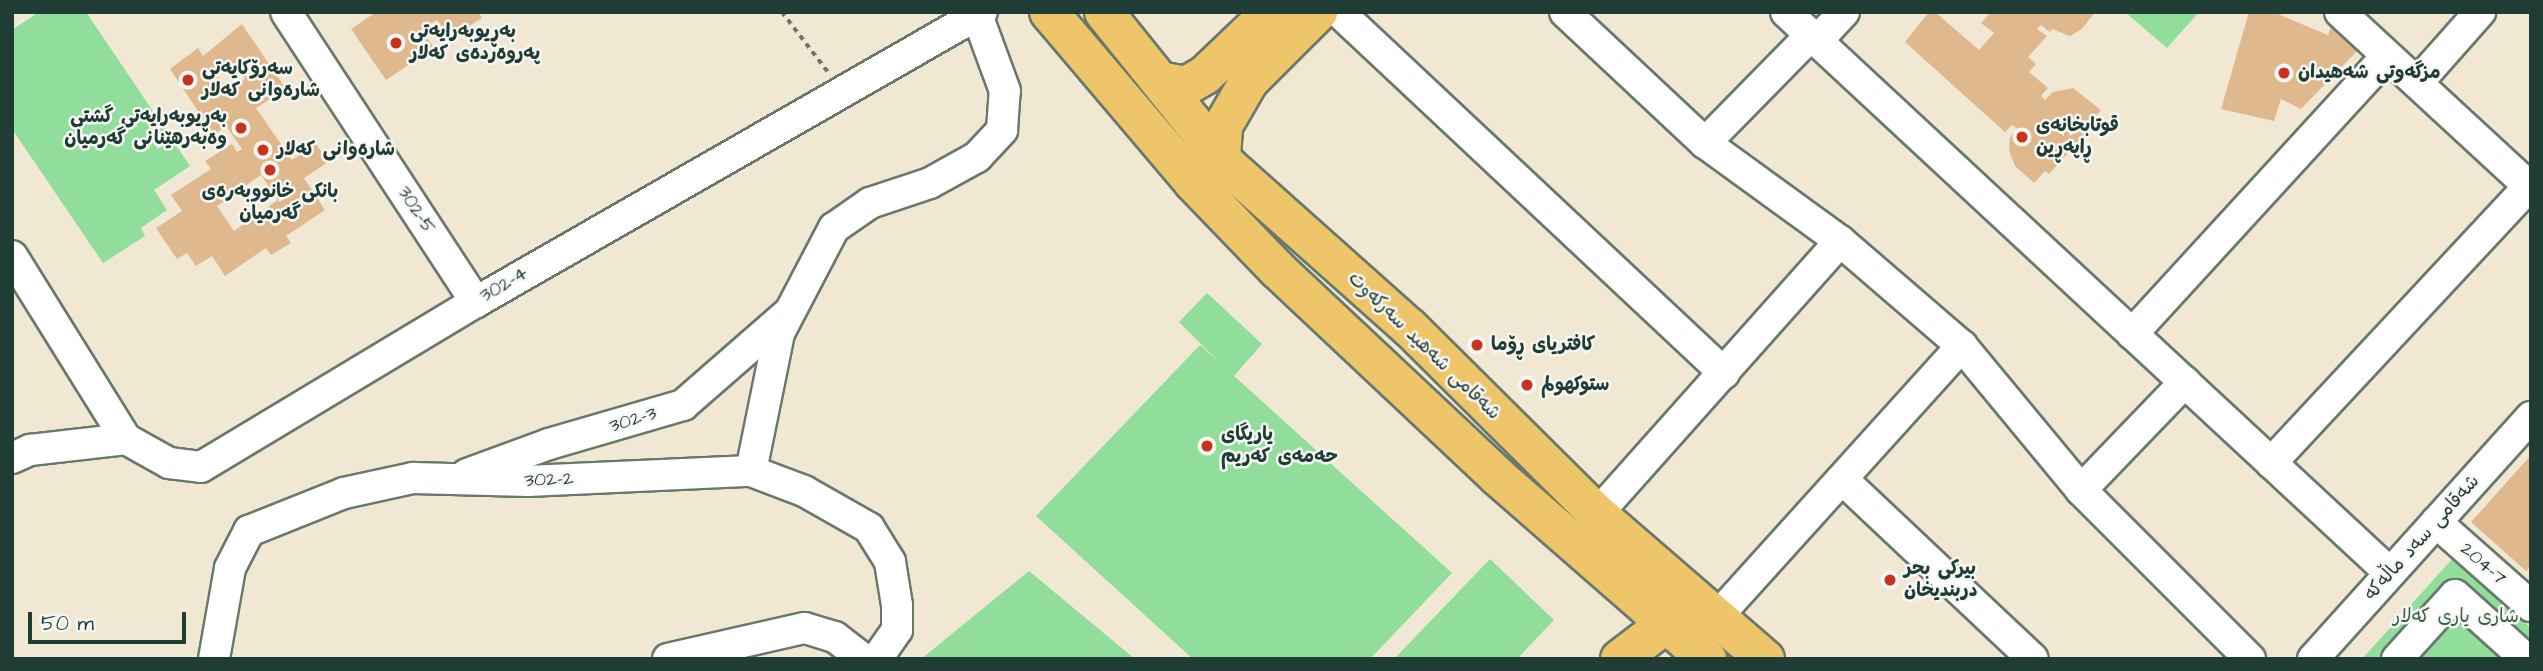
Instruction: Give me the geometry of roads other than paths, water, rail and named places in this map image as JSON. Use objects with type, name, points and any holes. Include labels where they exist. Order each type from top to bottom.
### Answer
[{"type":"main road","points":[[1049,12],[1178,164],[1278,270],[1497,476],[1707,659]]},
{"type":"main road","name":"شەقامی شەهید سەرکەوت","points":[[1104,12],[1164,82],[1220,157],[1410,328],[1597,514],[1765,659]]},
{"type":"main road","points":[[1220,157],[1223,127],[1236,70],[1271,12]]},
{"type":"main road","points":[[1164,82],[1186,86],[1205,75],[1236,70],[1318,12]]},
{"type":"main road","points":[[1620,659],[1666,624]]},
{"type":"street","name":"302-5","points":[[286,12],[476,302]]},
{"type":"street","points":[[1339,12],[1724,373]]},
{"type":"street","points":[[1565,12],[1705,143],[1840,242],[1962,346],[2081,490],[2250,659]]},
{"type":"street","points":[[1786,12],[2390,573]]},
{"type":"street","points":[[1705,143],[1844,12]]},
{"type":"street","points":[[2272,463],[2530,187],[2340,12]]},
{"type":"street","points":[[2418,82],[2480,12]]},
{"type":"street","name":"302-4","points":[[126,439],[169,463],[201,467],[476,302],[979,14]]},
{"type":"street","points":[[751,471],[779,333],[834,228],[870,203],[930,183],[977,157],[1002,130],[1005,91],[979,14]]},
{"type":"street","points":[[2132,334],[2387,56]]},
{"type":"street","points":[[1597,514],[1840,242]]},
{"type":"street","points":[[12,256],[126,439],[30,450],[12,458]]},
{"type":"street","name":"302-3","points":[[450,480],[550,444],[683,405],[789,312]]},
{"type":"street","points":[[1716,618],[1962,346]]},
{"type":"street","points":[[2081,490],[2185,382]]},
{"type":"street","name":"شەقامی سەد ماڵەکە","points":[[2313,659],[2531,417]]},
{"type":"street","name":"302-2","points":[[214,659],[230,568],[249,531],[344,494],[413,478],[528,481],[751,471],[804,491],[869,528],[890,562],[897,605],[897,630],[877,659]]},
{"type":"street","points":[[1842,480],[2033,659]]},
{"type":"street","name":"204-7","points":[[2436,522],[2531,606]]},
{"type":"street","points":[[2397,659],[2455,596],[2526,659]]},
{"type":"street","points":[[668,659],[730,653],[805,628],[835,637],[863,659]]},
{"type":"place","name":"بەڕیوبەرایەتی پەروەردەی کەلار","points":[[396,43]]},
{"type":"place","name":"مزگەوتی شەهیدان","points":[[2284,73]]},
{"type":"place","name":"سەرۆکایەتی شارەوانی کەلار","points":[[188,80]]},
{"type":"place","name":"بەڕیوبەرایەتی گشتی وەبەرهێنانی گەرمیان","points":[[241,128]]},
{"type":"place","name":"قوتابخانەی ڕاپەڕین","points":[[2022,137]]},
{"type":"place","name":"شارەوانی کەلار","points":[[263,150]]},
{"type":"place","name":"بانکی خانووبەرەی گەرمیان","points":[[270,170]]},
{"type":"place","name":"کافتریای ڕۆما","points":[[1477,345]]},
{"type":"place","name":"ستوكهولم","points":[[1527,385]]},
{"type":"place","name":"یاریگای ‌حەمەی کەریم","points":[[1207,446]]},
{"type":"place","name":"بيركى بحر دربنديخان","points":[[1890,580]]},
{"type":"park label","name":"شاری یاری کەلار","points":[[2456,617]]}]
